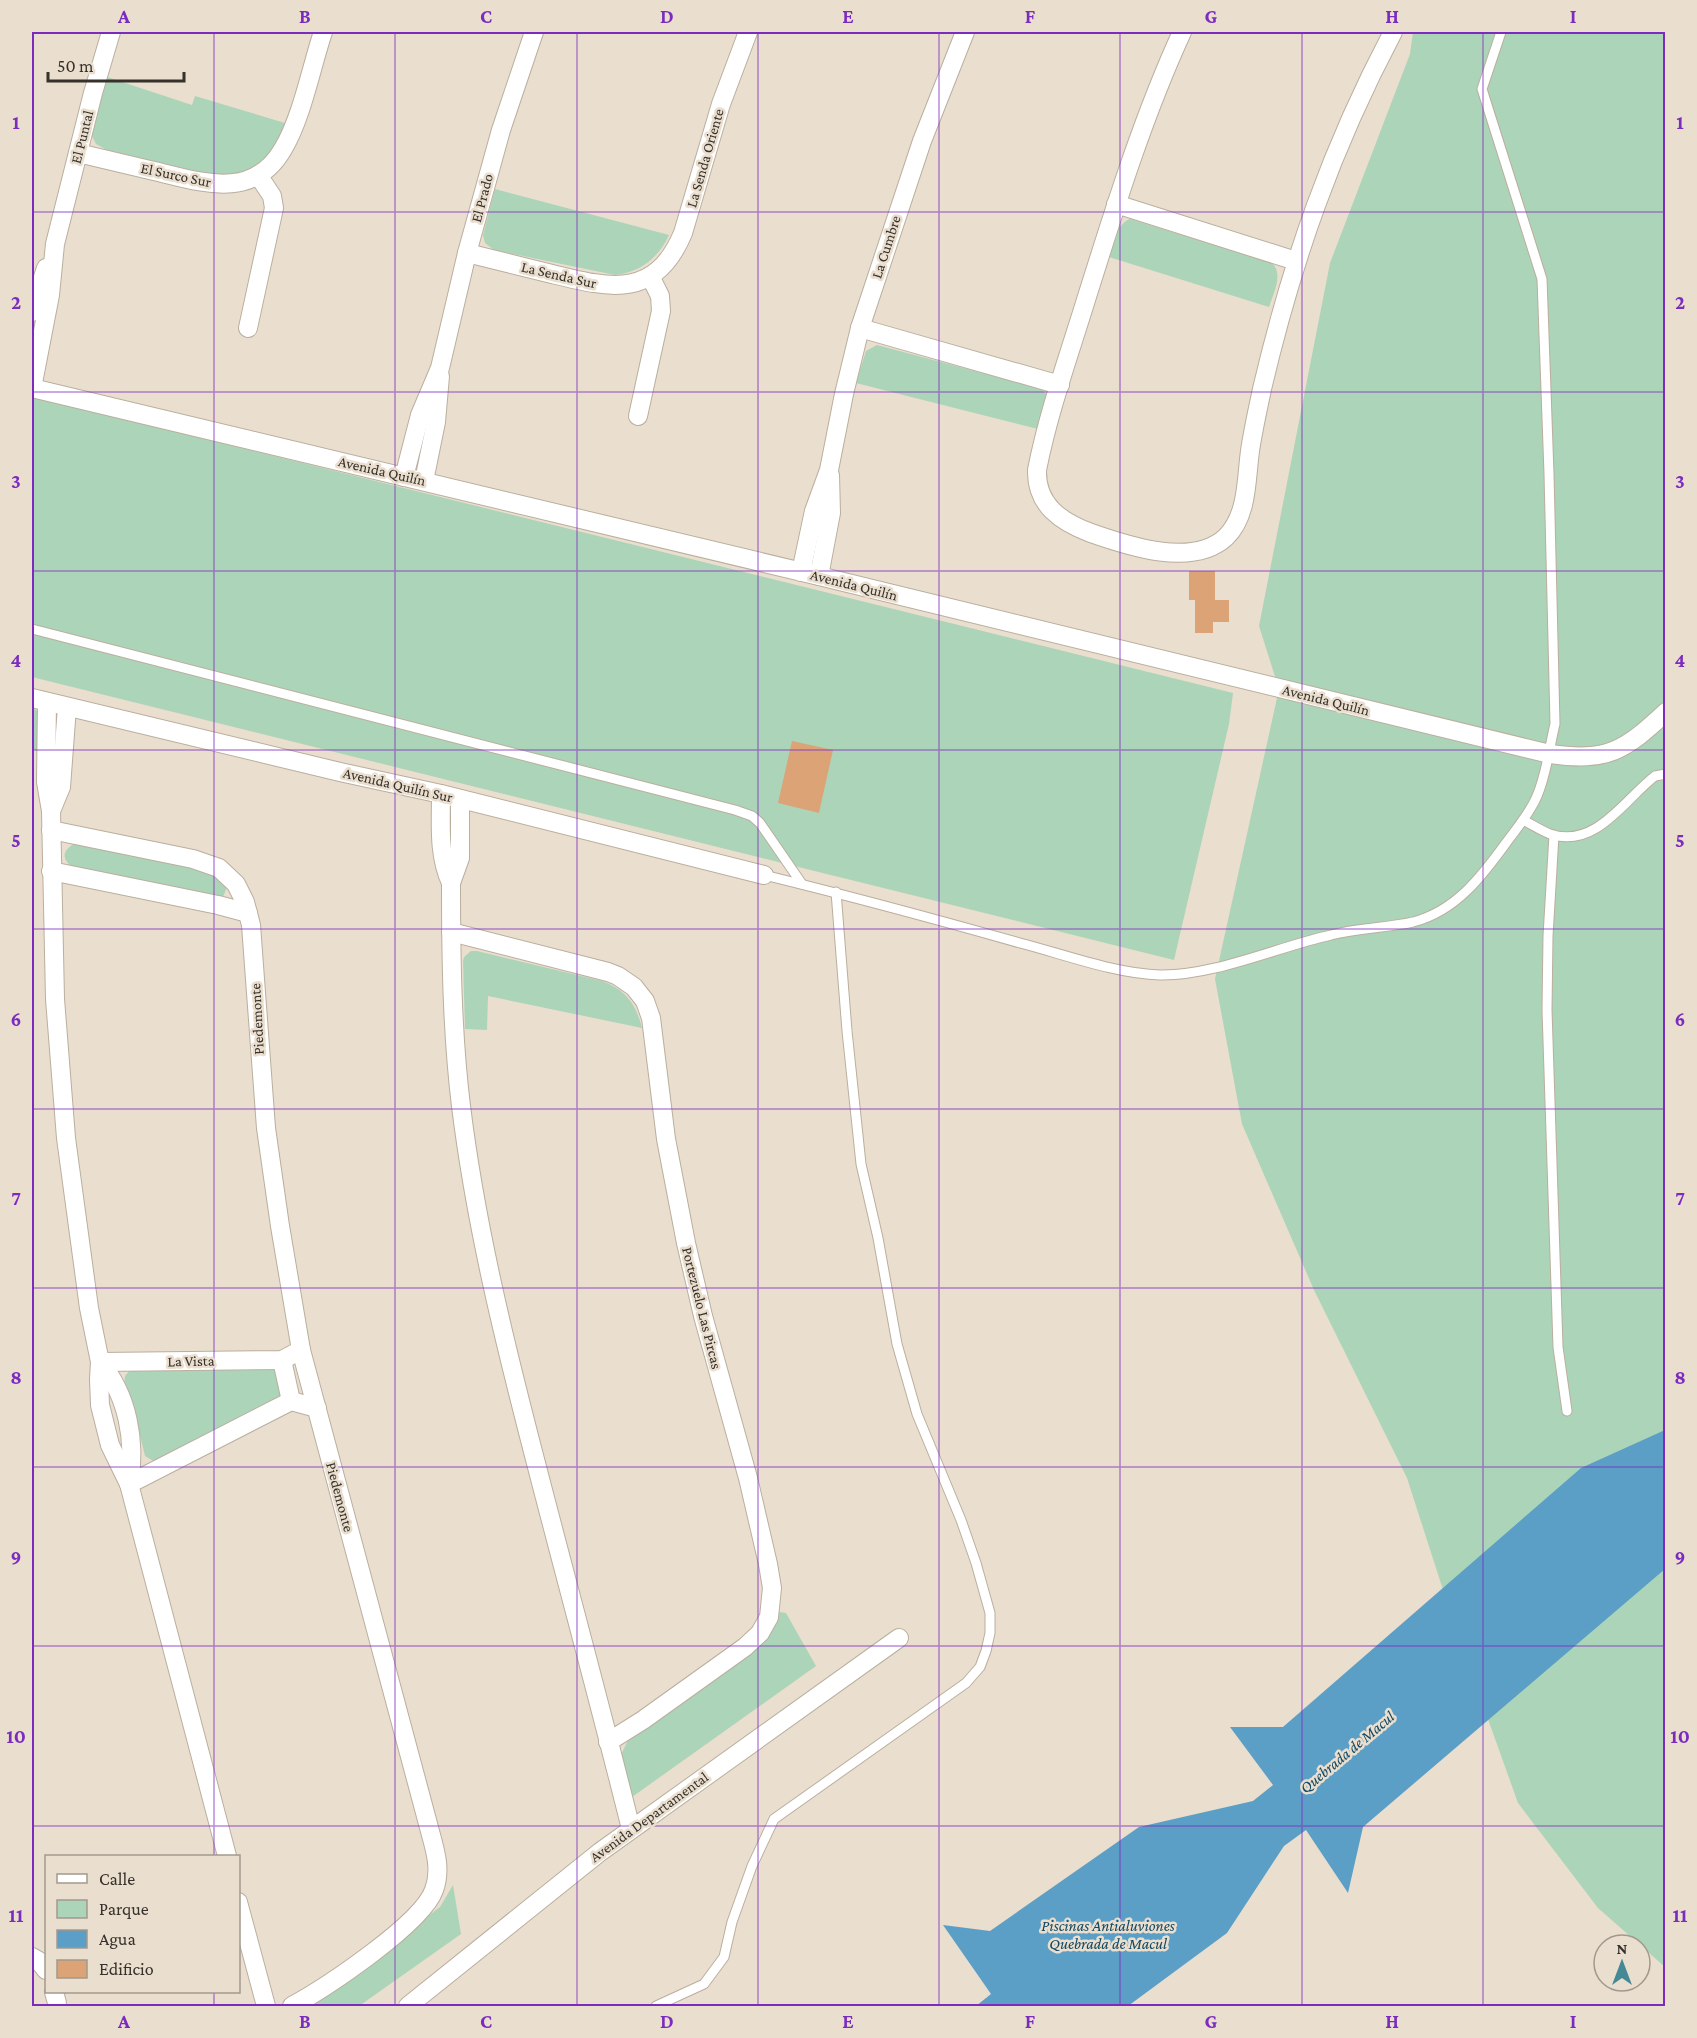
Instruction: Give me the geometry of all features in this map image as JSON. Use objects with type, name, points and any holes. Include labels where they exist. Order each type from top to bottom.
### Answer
[{"type":"street","name":"El Puntal","points":[[32,312],[55,244],[111,32]]},
{"type":"street","points":[[248,328],[274,208],[272,196],[258,175],[275,160],[287,142],[323,32]]},
{"type":"street","name":"El Prado","points":[[424,481],[436,422],[440,369],[467,253],[501,130],[534,32]]},
{"type":"street","name":"La Senda Oriente","points":[[650,276],[668,259],[683,233],[718,113],[748,32]]},
{"type":"street","name":"La Cumbre","points":[[801,572],[814,511],[829,470],[860,328],[922,141],[965,32]]},
{"type":"street","points":[[1182,32],[1144,123],[1116,204],[1060,385],[1037,470],[1039,492],[1044,503],[1053,513],[1084,531],[1143,549],[1161,551],[1196,551],[1218,543],[1234,528],[1242,509],[1262,390],[1296,261],[1334,155],[1393,32]]},
{"type":"street","name":"El Surco Sur","points":[[78,153],[214,184],[238,183],[258,175]]},
{"type":"street","points":[[1116,204],[1296,261]]},
{"type":"street","name":"El Puntal","points":[[32,388],[50,295],[55,244]]},
{"type":"street","name":"La Senda Sur","points":[[467,253],[605,286],[630,284],[650,276]]},
{"type":"street","points":[[638,416],[661,311],[660,296],[650,276]]},
{"type":"street","points":[[860,328],[1060,385]]},
{"type":"street","name":"El Prado","points":[[404,477],[420,415],[440,369]]},
{"type":"street","name":"Avenida Quilín","points":[[32,388],[1550,754],[1580,757],[1608,753],[1627,746],[1665,712]]},
{"type":"street","name":"La Cumbre","points":[[819,576],[831,513],[829,470]]},
{"type":"street","points":[[39,700],[46,782],[51,811],[56,1030],[64,1127],[89,1308],[100,1362],[112,1379],[126,1412],[132,1447],[129,1484],[225,1855]]},
{"type":"street","name":"Avenida Quilín Sur","points":[[39,700],[460,799],[764,875]]},
{"type":"street","points":[[51,811],[61,787],[67,707]]},
{"type":"street","points":[[441,795],[442,853],[444,867],[451,883]]},
{"type":"street","points":[[460,799],[460,858],[451,883],[451,932],[457,1074],[470,1169],[483,1238],[521,1405],[631,1829]]},
{"type":"street","name":"Piedemonte","points":[[51,830],[193,859],[212,865],[226,873],[236,884],[248,913],[253,933],[266,1128],[301,1350],[431,1835],[438,1872],[434,1891],[429,1900],[410,1922],[363,1959],[292,2007]]},
{"type":"street","points":[[51,870],[248,913]]},
{"type":"street","name":"Portezuelo Las Pircas","points":[[451,932],[608,972],[634,987],[645,1001],[653,1027],[666,1139],[686,1244],[748,1478],[770,1571],[771,1608],[760,1633],[745,1647],[643,1720],[608,1742]]},
{"type":"street","name":"La Vista","points":[[100,1362],[282,1360],[301,1350]]},
{"type":"street","points":[[282,1360],[291,1401]]},
{"type":"street","points":[[129,1484],[291,1401],[316,1408]]},
{"type":"street","name":"Avenida Departamental","points":[[408,2007],[631,1829],[899,1638]]},
{"type":"street","points":[[240,1910],[266,2007]]},
{"type":"street","points":[[32,1957],[45,1969]]},
{"type":"lane","points":[[764,875],[836,892],[1112,968],[1159,975],[1218,967],[1308,940],[1414,921],[1436,913],[1453,903],[1488,868],[1537,798],[1550,754],[1555,724],[1542,279],[1482,89],[1501,32]]},
{"type":"lane","points":[[32,629],[735,810],[752,816],[760,823],[802,884]]},
{"type":"lane","points":[[1523,820],[1554,835],[1569,836],[1586,833],[1604,824],[1655,776],[1665,774]]},
{"type":"lane","points":[[1554,835],[1548,936],[1547,1010],[1558,1347],[1567,1411]]},
{"type":"lane","points":[[656,2007],[704,1984],[724,1957],[732,1922],[748,1877],[774,1819],[966,1683],[980,1667],[990,1633],[990,1613],[976,1563],[916,1414],[897,1344],[878,1238],[861,1164],[836,892]]},
{"type":"green space","points":[[1413,32],[1665,32],[1665,1967],[1652,1956],[1652,1933],[1626,1933],[1598,1908],[1518,1803],[1455,1627],[1407,1478],[1314,1290],[1242,1124],[1215,979],[1279,689],[1259,626],[1330,263],[1410,54]]},
{"type":"green space","points":[[107,77],[192,105],[195,96],[285,123],[274,147],[267,156],[259,164],[238,174],[212,175],[107,150],[96,144],[92,136]]},
{"type":"green space","points":[[495,189],[669,235],[660,251],[648,262],[633,271],[615,275],[494,250],[485,243],[483,235]]},
{"type":"green space","points":[[1130,219],[1272,263],[1277,278],[1269,307],[1109,257],[1119,230],[1125,221]]},
{"type":"green space","points":[[877,345],[1042,389],[1049,398],[1042,430],[856,383],[866,351]]},
{"type":"green space","points":[[32,396],[1233,693],[1229,724],[1174,960],[32,677]]},
{"type":"green space","points":[[32,709],[44,712],[42,752],[32,749]]},
{"type":"green space","points":[[75,843],[216,872],[227,887],[223,897],[73,868],[66,861],[65,852]]},
{"type":"green space","points":[[471,951],[602,981],[624,993],[637,1012],[642,1028],[488,996],[487,1030],[465,1029],[463,961]]},
{"type":"green space","points":[[272,1368],[278,1375],[281,1397],[155,1462],[145,1456],[135,1415],[124,1387],[125,1376],[131,1369]]},
{"type":"green space","points":[[779,1612],[786,1613],[816,1666],[632,1797],[621,1755],[627,1742],[739,1662],[777,1620]]},
{"type":"green space","points":[[453,1885],[461,1934],[359,2006],[310,2006],[440,1907]]},
{"type":"water","name":"Piscinas Antialuviones Quebrada de Macul","points":[[1665,1430],[1665,1569],[1363,1827],[1348,1893],[1306,1830],[1284,1846],[1227,1933],[1128,2006],[976,2006],[991,1994],[943,1925],[990,1931],[1139,1827],[1253,1801],[1273,1785],[1230,1727],[1283,1727],[1581,1468]]},
{"type":"building","points":[[1189,571],[1215,571],[1215,600],[1229,600],[1229,622],[1213,622],[1213,633],[1195,633],[1195,600],[1189,600]]},
{"type":"building","points":[[792,741],[833,750],[819,813],[778,803]]},
{"type":"water label","name":"Quebrada de Macul","points":[[1347,1752]]}]
